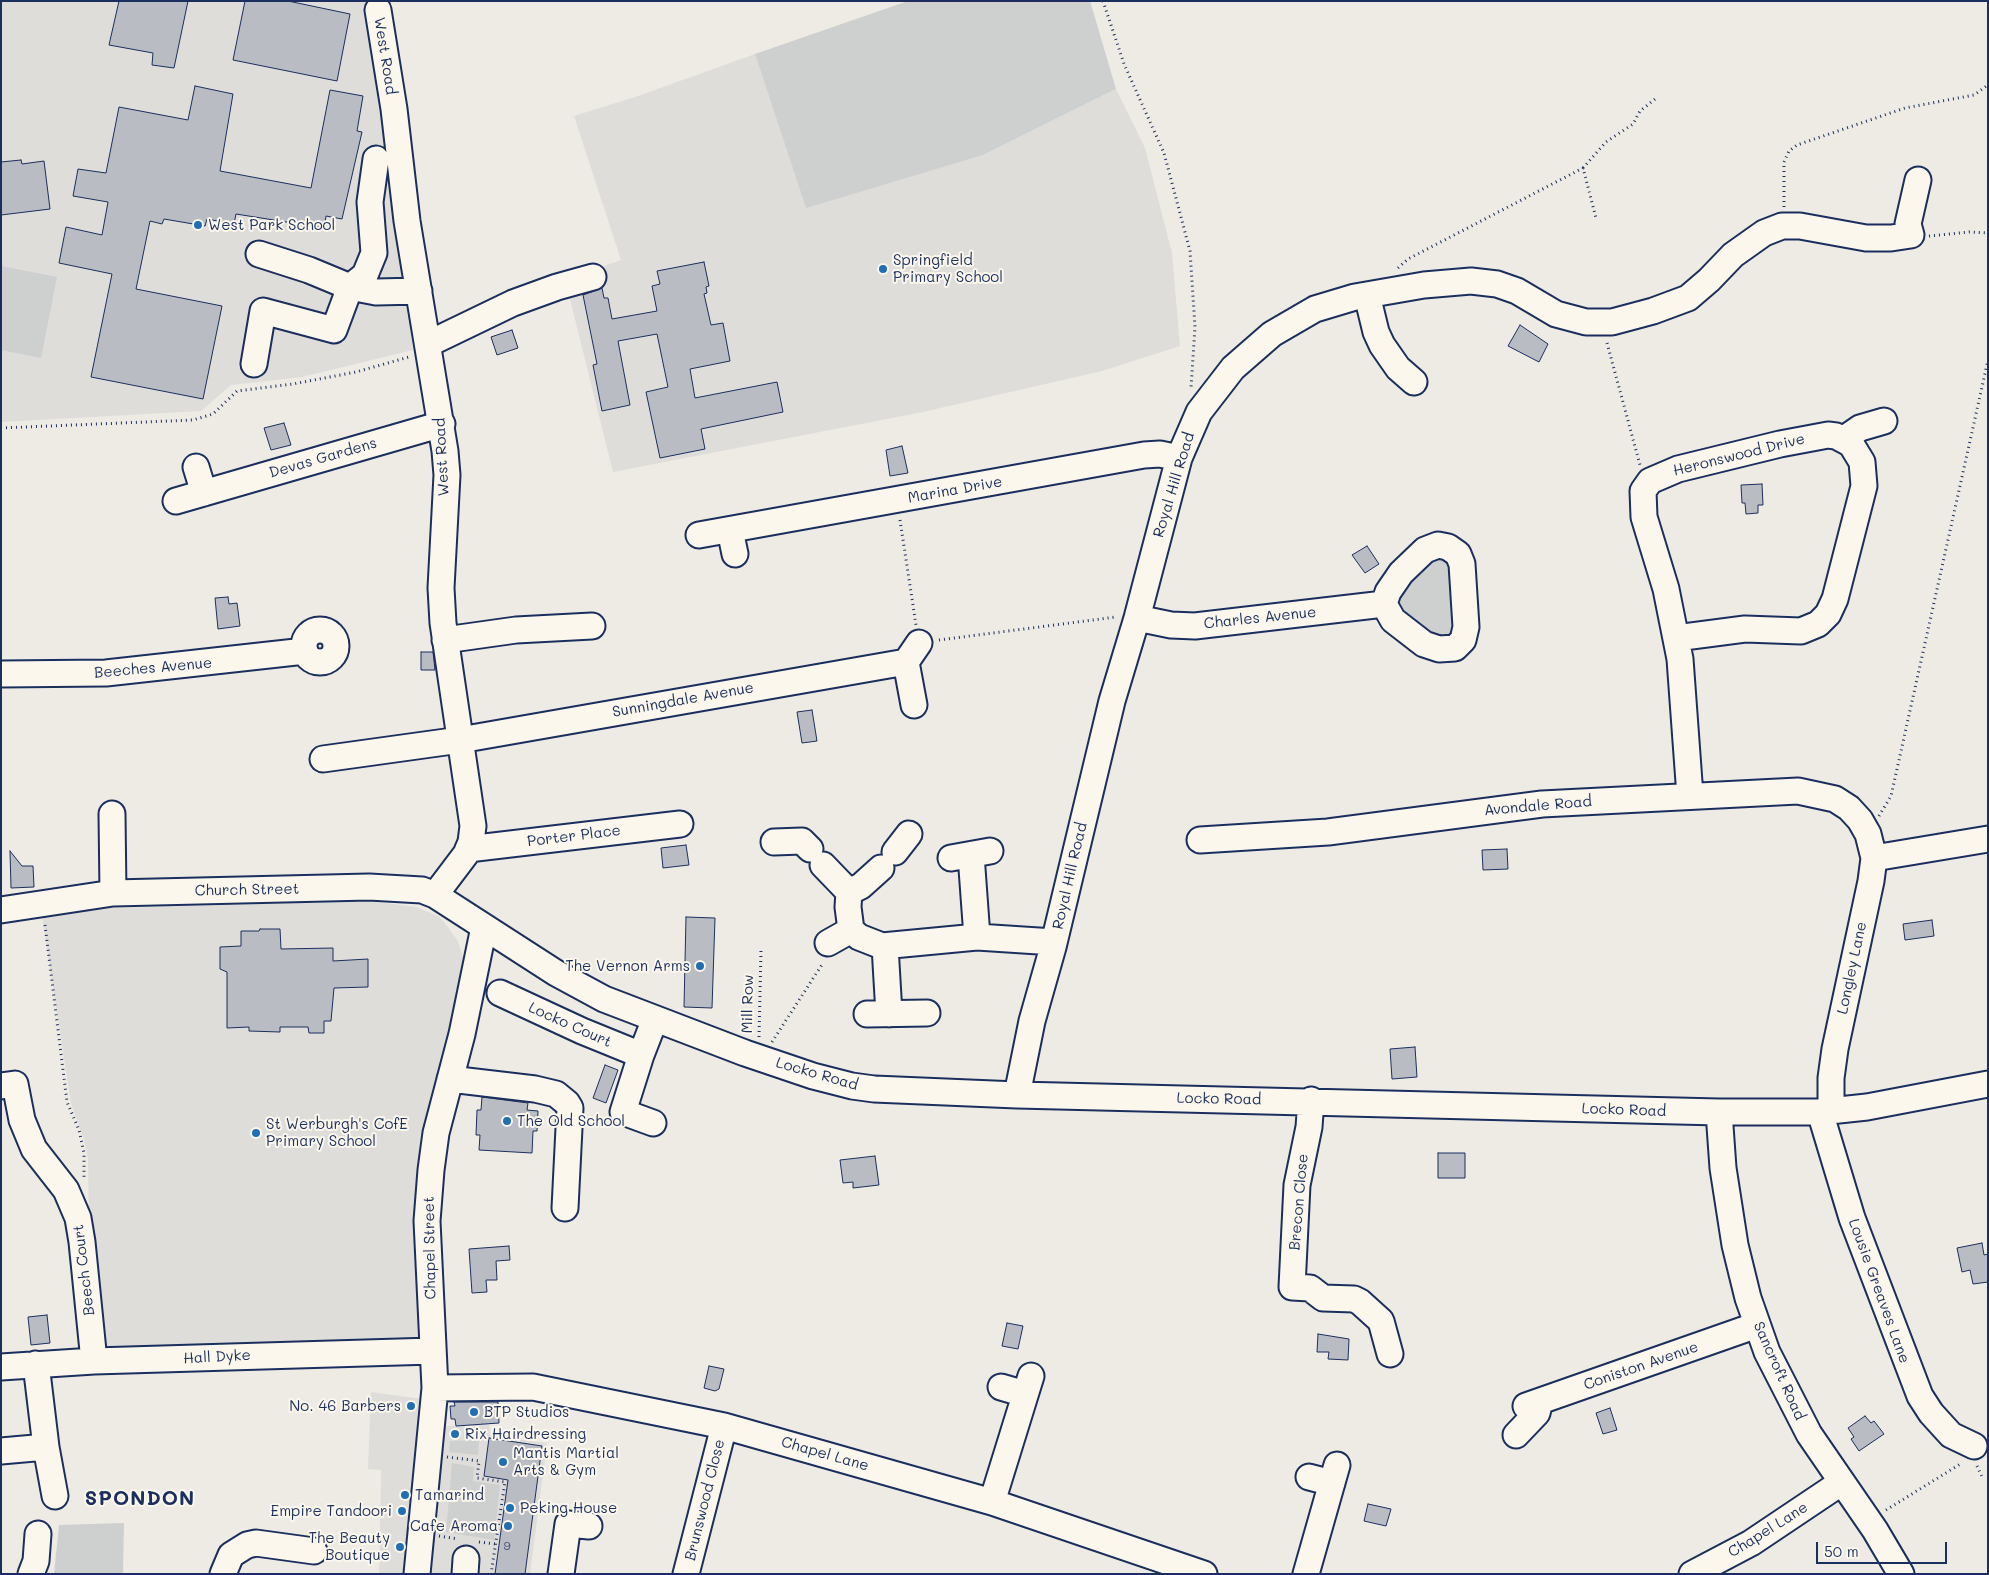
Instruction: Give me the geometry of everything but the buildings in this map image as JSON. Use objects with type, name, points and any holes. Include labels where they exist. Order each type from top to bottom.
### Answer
[{"type":"street","name":"West Road","points":[[378,10],[394,109],[407,221],[442,424],[447,475],[441,588],[445,640],[473,826],[468,849],[435,895]]},
{"type":"street","points":[[254,364],[263,312],[334,330],[350,287],[365,275],[374,253],[370,202],[376,159]]},
{"type":"street","points":[[1911,235],[1908,224],[1918,180]]},
{"type":"street","name":"Royal Hill Road","points":[[1017,1095],[1032,1021],[1054,942],[1112,701],[1137,618],[1179,458],[1193,422],[1205,402],[1232,368],[1272,334],[1315,309],[1334,302],[1367,295],[1448,282],[1489,282],[1516,291],[1562,316],[1601,323],[1653,312],[1682,301],[1704,285],[1739,250],[1764,233],[1785,226],[1800,226],[1850,236],[1878,245],[1911,235]]},
{"type":"street","points":[[259,254],[309,270],[350,287],[376,292],[419,291]]},
{"type":"street","points":[[429,348],[513,304],[557,287],[593,277]]},
{"type":"street","points":[[1367,295],[1376,332],[1382,345],[1398,368],[1414,382]]},
{"type":"street","points":[[1676,638],[1745,630],[1801,631],[1818,624],[1828,614],[1835,599],[1864,486],[1862,462],[1854,448],[1844,439],[1860,428],[1884,421]]},
{"type":"street","name":"Devas Gardens","points":[[176,501],[442,424]]},
{"type":"street","name":"Heronswood Drive","points":[[1646,486],[1660,476],[1721,458],[1819,436],[1836,436],[1844,439]]},
{"type":"street","name":"Marina Drive","points":[[699,536],[733,542],[897,500],[1153,454],[1179,458]]},
{"type":"street","points":[[196,467],[204,493]]},
{"type":"street","points":[[1646,486],[1642,496],[1642,510],[1666,589],[1676,638],[1684,697],[1690,796]]},
{"type":"street","name":"Charles Avenue","points":[[1137,618],[1171,625],[1195,626],[1384,604]]},
{"type":"street","points":[[445,640],[516,630],[592,626]]},
{"type":"street","name":"Beeches Avenue","points":[[1,674],[106,673],[305,651]]},
{"type":"street","points":[[912,652],[914,706]]},
{"type":"street","name":"Sunningdale Avenue","points":[[323,758],[460,740],[912,652]]},
{"type":"street","name":"Avondale Road","points":[[1200,840],[1328,832],[1525,805],[1798,791],[1817,794],[1842,803],[1856,814],[1864,826]]},
{"type":"street","points":[[112,814],[113,893]]},
{"type":"street","name":"Porter Place","points":[[468,849],[680,824]]},
{"type":"street","name":"Longley Lane","points":[[1826,1111],[1832,1068],[1871,881],[1874,858],[1864,826]]},
{"type":"street","points":[[1874,858],[1988,839]]},
{"type":"street","points":[[774,842],[802,841],[849,892],[848,907],[852,930],[859,937],[885,946],[934,940],[977,938],[1054,942]]},
{"type":"street","points":[[849,892],[861,886],[895,851]]},
{"type":"street","points":[[971,855],[977,938]]},
{"type":"street","name":"Church Street","points":[[1,910],[113,893],[398,887],[422,890],[435,895],[484,927]]},
{"type":"street","name":"Locko Road","points":[[484,927],[581,987],[604,999],[759,1058],[852,1086],[909,1091],[1017,1095],[1311,1100],[1719,1112],[1826,1111],[1885,1104],[1988,1084]]},
{"type":"street","name":"Chapel Street","points":[[417,1574],[435,1388],[428,1200],[436,1133],[484,927]]},
{"type":"street","points":[[826,952],[852,930]]},
{"type":"street","points":[[885,946],[878,1014],[927,1013]]},
{"type":"street","name":"Locko Court","points":[[500,992],[582,1031],[641,1056]]},
{"type":"street","points":[[653,1123],[623,1112],[655,1019]]},
{"type":"street","points":[[450,1079],[535,1089],[556,1094],[567,1103],[570,1108],[565,1208]]},
{"type":"street","name":"Beech Court","points":[[1,1086],[15,1084],[31,1166],[66,1190],[78,1218],[94,1361]]},
{"type":"street","name":"Brecon Close","points":[[1311,1100],[1297,1185],[1292,1287],[1310,1288],[1323,1298],[1354,1299],[1364,1305],[1381,1321],[1390,1354]]},
{"type":"street","name":"Lousie Greaves Lane","points":[[1826,1111],[1852,1218],[1920,1396],[1931,1413],[1950,1435],[1974,1446]]},
{"type":"street","name":"Sancroft Road","points":[[1719,1112],[1723,1168],[1730,1220],[1741,1272],[1757,1325],[1794,1407],[1809,1434],[1869,1520],[1901,1574]]},
{"type":"street","name":"Coniston Avenue","points":[[1516,1435],[1537,1413],[1533,1403],[1757,1325]]},
{"type":"street","name":"Hall Dyke","points":[[1,1367],[94,1361],[147,1361],[239,1356],[433,1351]]},
{"type":"street","points":[[36,1364],[46,1448],[55,1496]]},
{"type":"street","points":[[992,1502],[1028,1385],[1001,1387]]},
{"type":"street","name":"Chapel Lane","points":[[435,1388],[532,1387],[724,1426],[992,1502],[1204,1574]]},
{"type":"street","name":"Brunswood Close","points":[[686,1574],[724,1426]]},
{"type":"street","points":[[1,1452],[46,1448]]},
{"type":"street","points":[[1306,1574],[1326,1475]]},
{"type":"street","name":"Chapel Lane","points":[[1692,1574],[1751,1543],[1842,1482]]},
{"type":"street","points":[[561,1574],[568,1524],[589,1526]]},
{"type":"street","points":[[31,1574],[36,1561],[38,1534]]},
{"type":"street","points":[[223,1574],[231,1555],[247,1545],[256,1543],[314,1551]]},
{"type":"path","points":[[1103,1],[1124,64],[1164,154],[1190,251],[1195,326],[1190,395]]},
{"type":"path","points":[[1785,226],[1782,182],[1784,162],[1789,151],[1797,145],[1905,108],[1974,95],[1988,85]]},
{"type":"path","points":[[1395,290],[1394,278],[1396,271],[1408,259],[1583,168],[1606,142],[1634,124],[1640,111],[1655,99]]},
{"type":"path","points":[[1583,168],[1596,218]]},
{"type":"path","points":[[1911,235],[1941,236],[1969,232],[1988,232]]},
{"type":"path","points":[[1601,323],[1646,486]]},
{"type":"path","points":[[1,428],[193,420],[212,414],[237,391],[293,384],[356,372],[429,348]]},
{"type":"path","points":[[1864,826],[1884,812],[1891,796],[1988,360]]},
{"type":"path","points":[[897,500],[912,652],[1124,616],[1137,618]]},
{"type":"path","points":[[43,904],[67,1102],[79,1130],[84,1153],[84,1184]]},
{"type":"path","name":"Mill Row","points":[[759,1058],[761,950]]},
{"type":"path","points":[[759,1058],[770,1045],[826,952]]},
{"type":"path","points":[[1869,1520],[1972,1456],[1974,1446]]},
{"type":"path","points":[[430,1455],[478,1461],[477,1478],[504,1482],[491,1574]]},
{"type":"shaded area","name":"West Park School","points":[[1,1],[370,1],[402,278],[413,350],[302,377],[231,385],[201,411],[1,422]]},
{"type":"shaded area","points":[[908,1],[1090,1],[1116,89],[983,155],[806,208],[755,54]]},
{"type":"shaded area","name":"Springfield Primary School","points":[[755,54],[806,207],[983,155],[1116,89],[1145,148],[1172,253],[1180,346],[1102,371],[923,412],[613,472],[565,279],[621,260],[574,116],[638,96]]},
{"type":"shaded area","points":[[1,266],[57,277],[41,358],[1,350]]},
{"type":"shaded area","points":[[1428,556],[1450,558],[1460,626],[1442,643],[1396,608],[1395,601]]},
{"type":"shaded area","name":"St Werburgh's CofE Primary School","points":[[369,901],[416,907],[440,917],[458,941],[463,958],[422,1348],[101,1354],[89,1219],[88,1159],[84,1140],[71,1103],[42,916],[78,909]]},
{"type":"shaded area","points":[[371,1392],[422,1399],[418,1428],[489,1424],[491,1436],[547,1443],[530,1574],[379,1574],[381,1470],[368,1469]]},
{"type":"shaded area","points":[[479,1440],[478,1455],[449,1452],[450,1441]]},
{"type":"shaded area","points":[[452,1463],[474,1467],[473,1481],[500,1485],[494,1540],[446,1532]]},
{"type":"shaded area","points":[[124,1523],[123,1574],[54,1574],[59,1525]]},
{"type":"place","name":"West Park School","points":[[198,225]]},
{"type":"place","name":"Springfield Primary School","points":[[883,269]]},
{"type":"place","name":"The Vernon Arms","points":[[700,966]]},
{"type":"place","name":"The Old School","points":[[507,1121]]},
{"type":"place","name":"St Werburgh's CofE Primary School","points":[[256,1133]]},
{"type":"place","name":"No. 46 Barbers","points":[[411,1406]]},
{"type":"place","name":"BTP Studios","points":[[474,1412]]},
{"type":"place","name":"Rix Hairdressing","points":[[455,1434]]},
{"type":"place","name":"Mantis Martial Arts & Gym","points":[[503,1462]]},
{"type":"place","name":"Tamarind","points":[[405,1495]]},
{"type":"place","name":"Peking House","points":[[510,1508]]},
{"type":"place","name":"Empire Tandoori","points":[[402,1511]]},
{"type":"place","name":"Cafe Aroma","points":[[508,1526]]},
{"type":"place","name":"The Beauty Boutique","points":[[400,1547]]},
{"type":"district","name":"SPONDON","points":[[140,1499]]}]
